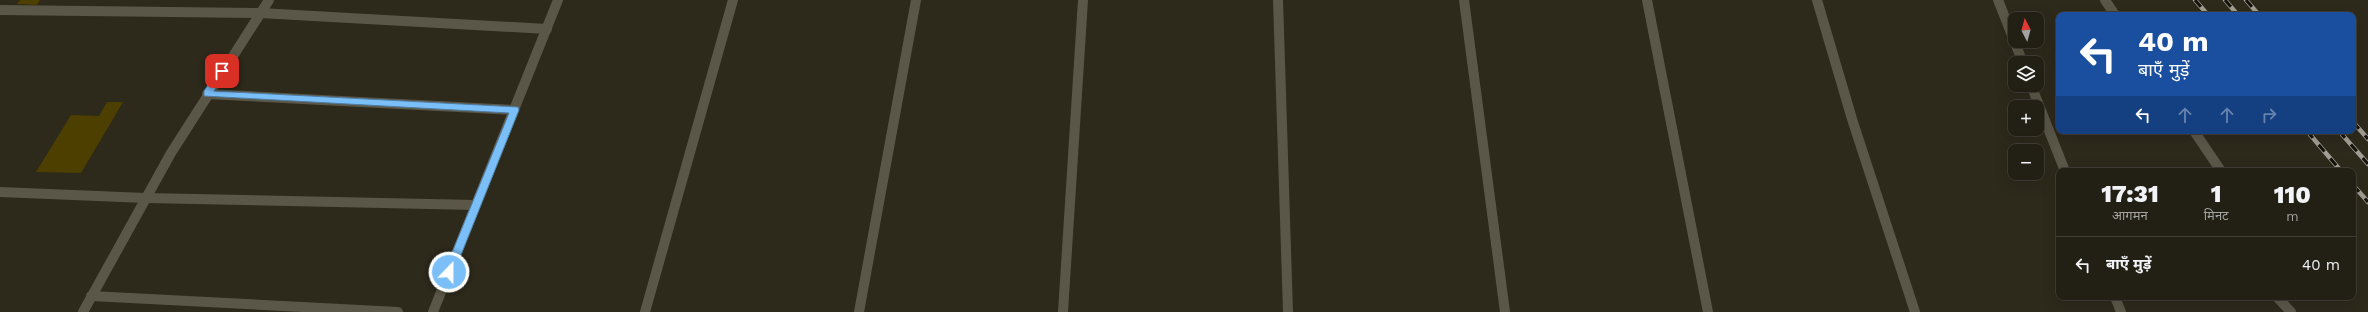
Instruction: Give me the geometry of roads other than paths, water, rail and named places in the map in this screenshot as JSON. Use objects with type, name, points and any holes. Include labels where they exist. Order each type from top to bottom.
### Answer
[{"type":"street","points":[[83,312],[146,198],[207,94],[269,0]]},
{"type":"street","points":[[433,312],[558,0]]},
{"type":"street","points":[[645,312],[733,0]]},
{"type":"street","points":[[859,312],[916,0]]},
{"type":"street","points":[[1063,312],[1083,0]]},
{"type":"street","points":[[1278,0],[1288,312]]},
{"type":"street","points":[[1464,0],[1504,312]]},
{"type":"street","points":[[1647,0],[1708,312]]},
{"type":"street","points":[[1817,0],[1852,119],[1915,312]]},
{"type":"street","points":[[1998,0],[2020,56]]},
{"type":"street","points":[[2105,0],[2113,12]]},
{"type":"street","points":[[0,10],[260,13],[547,29]]},
{"type":"street","points":[[2034,92],[2064,168]]},
{"type":"street","points":[[207,94],[514,110]]},
{"type":"street","points":[[2196,134],[2219,168]]},
{"type":"street","points":[[0,192],[146,198],[476,205]]},
{"type":"street","points":[[91,296],[398,312]]},
{"type":"street","points":[[2116,300],[2121,312]]},
{"type":"street","points":[[2280,300],[2291,312]]},
{"type":"railway","points":[[2195,0],[2205,12]]},
{"type":"railway","points":[[2225,0],[2235,12]]},
{"type":"railway","points":[[2246,0],[2256,12]]},
{"type":"railway","points":[[2356,125],[2368,139]]},
{"type":"railway","points":[[2310,134],[2338,168]]},
{"type":"railway","points":[[2342,134],[2368,164]]},
{"type":"railway","points":[[2356,188],[2368,202]]}]
